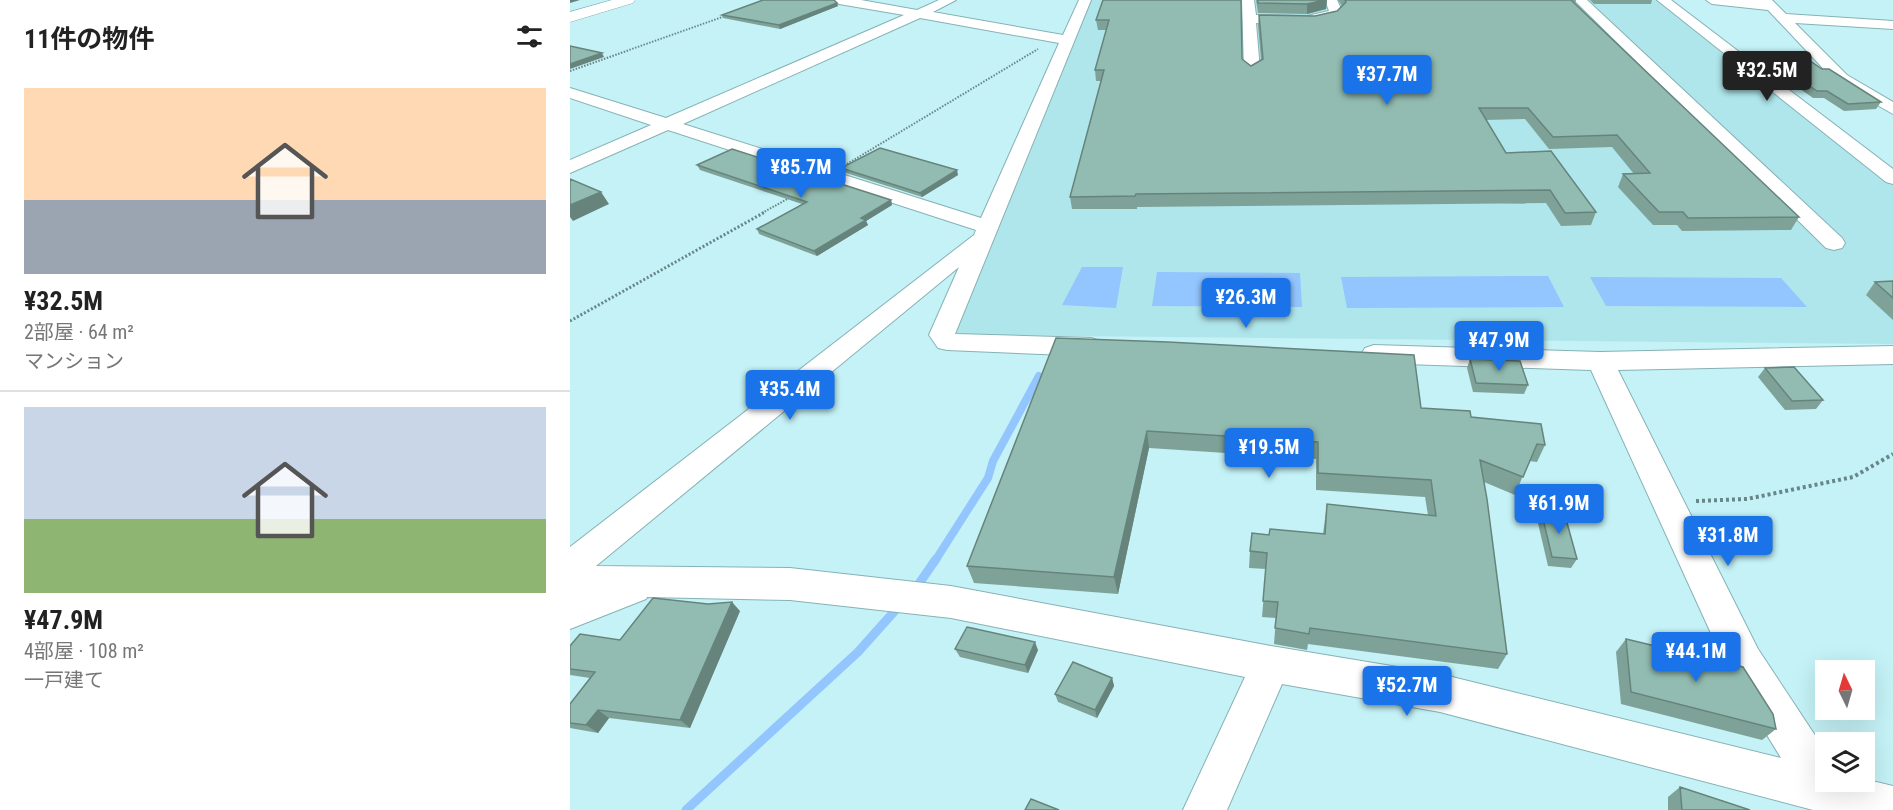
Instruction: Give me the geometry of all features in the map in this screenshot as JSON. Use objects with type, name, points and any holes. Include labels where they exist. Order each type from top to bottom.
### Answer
[{"type":"main road","points":[[570,18],[628,0]]},
{"type":"street","points":[[839,0],[1063,39]]},
{"type":"street","points":[[570,167],[950,0]]},
{"type":"street","points":[[1085,0],[1063,39],[942,335],[947,342],[1113,347]]},
{"type":"street","points":[[1248,0],[1252,70]]},
{"type":"street","points":[[1250,19],[1314,19],[1330,16],[1336,13],[1331,0]]},
{"type":"street","points":[[1581,0],[1834,243]]},
{"type":"street","points":[[1663,0],[1893,178]]},
{"type":"street","points":[[1712,0],[1893,25]]},
{"type":"street","points":[[1773,8],[1841,78],[1893,109]]},
{"type":"street","points":[[570,93],[826,177],[984,233]]},
{"type":"street","points":[[570,567],[984,233]]},
{"type":"street","points":[[1351,354],[1600,361],[1893,355]]},
{"type":"street","points":[[1600,361],[1744,662],[1832,800]]},
{"type":"street","points":[[570,612],[651,581]]},
{"type":"street","points":[[570,582],[790,584],[908,597],[1440,693],[1832,800],[1893,808]]},
{"type":"street","points":[[1205,810],[1271,664]]},
{"type":"path","points":[[570,71],[724,16]]},
{"type":"path","points":[[570,321],[826,177],[1063,39]]},
{"type":"path","points":[[1668,502],[1746,499],[1811,486],[1853,477],[1893,454]]},
{"type":"shaded area","points":[[1092,0],[1662,0],[1893,181],[1893,344],[958,335],[950,328]]},
{"type":"water","points":[[1082,267],[1123,267],[1116,308],[1062,305]]},
{"type":"water","points":[[1157,272],[1300,273],[1302,307],[1152,306]]},
{"type":"water","points":[[1548,276],[1564,307],[1347,308],[1341,277]]},
{"type":"water","points":[[1590,277],[1781,278],[1807,307],[1606,306]]},
{"type":"building","points":[[763,0],[834,0],[837,3],[779,25],[722,15]]},
{"type":"building","points":[[1103,0],[1241,0],[1242,59],[1251,66],[1263,59],[1259,15],[1315,16],[1337,11],[1346,2],[1345,0],[1571,0],[1799,217],[1688,218],[1683,212],[1659,212],[1623,174],[1650,173],[1617,135],[1553,137],[1528,108],[1479,108],[1506,153],[1551,151],[1596,212],[1565,213],[1550,190],[1136,194],[1135,196],[1070,197],[1104,70],[1095,70],[1109,20],[1096,20]]},
{"type":"building","points":[[1258,0],[1325,0],[1307,4],[1258,3]]},
{"type":"building","points":[[570,46],[602,53],[570,64]]},
{"type":"building","points":[[1763,56],[1803,56],[1822,69],[1829,69],[1881,102],[1848,104],[1827,91],[1817,91],[1799,79],[1791,79]]},
{"type":"building","points":[[880,148],[957,170],[920,193],[841,168]]},
{"type":"building","points":[[732,149],[891,200],[861,218],[866,220],[814,251],[757,229],[807,202],[697,165]]},
{"type":"building","points":[[570,179],[601,192],[570,205]]},
{"type":"building","points":[[1893,281],[1893,298],[1875,282]]},
{"type":"building","points":[[1056,338],[1414,355],[1421,408],[1470,411],[1471,417],[1541,424],[1545,445],[1537,444],[1523,477],[1480,460],[1507,654],[1310,628],[1309,634],[1275,628],[1278,602],[1263,601],[1267,553],[1250,551],[1252,533],[1269,535],[1270,529],[1325,534],[1327,504],[1436,516],[1431,480],[1318,473],[1318,442],[1147,431],[1114,577],[967,566]]},
{"type":"building","points":[[1470,359],[1520,361],[1528,385],[1476,383]]},
{"type":"building","points":[[1794,367],[1823,400],[1792,401],[1765,368]]},
{"type":"building","points":[[1541,510],[1564,512],[1577,559],[1552,557]]},
{"type":"building","points":[[653,598],[708,604],[732,602],[680,720],[598,710],[586,725],[570,723],[570,704],[595,672],[570,669],[570,646],[580,634],[620,640]]},
{"type":"building","points":[[967,627],[1035,642],[1025,665],[955,649]]},
{"type":"building","points":[[1626,639],[1743,667],[1773,714],[1776,729],[1631,692]]},
{"type":"building","points":[[1073,662],[1112,678],[1095,710],[1055,694]]},
{"type":"building","points":[[1680,787],[1750,810],[1682,810]]},
{"type":"building","points":[[1031,799],[1059,810],[1025,810]]},
{"type":"waterway","points":[[935,561],[988,478],[993,461],[1039,376]]},
{"type":"waterway","points":[[916,588],[936,559]]},
{"type":"waterway","points":[[686,810],[858,652],[900,605]]}]
